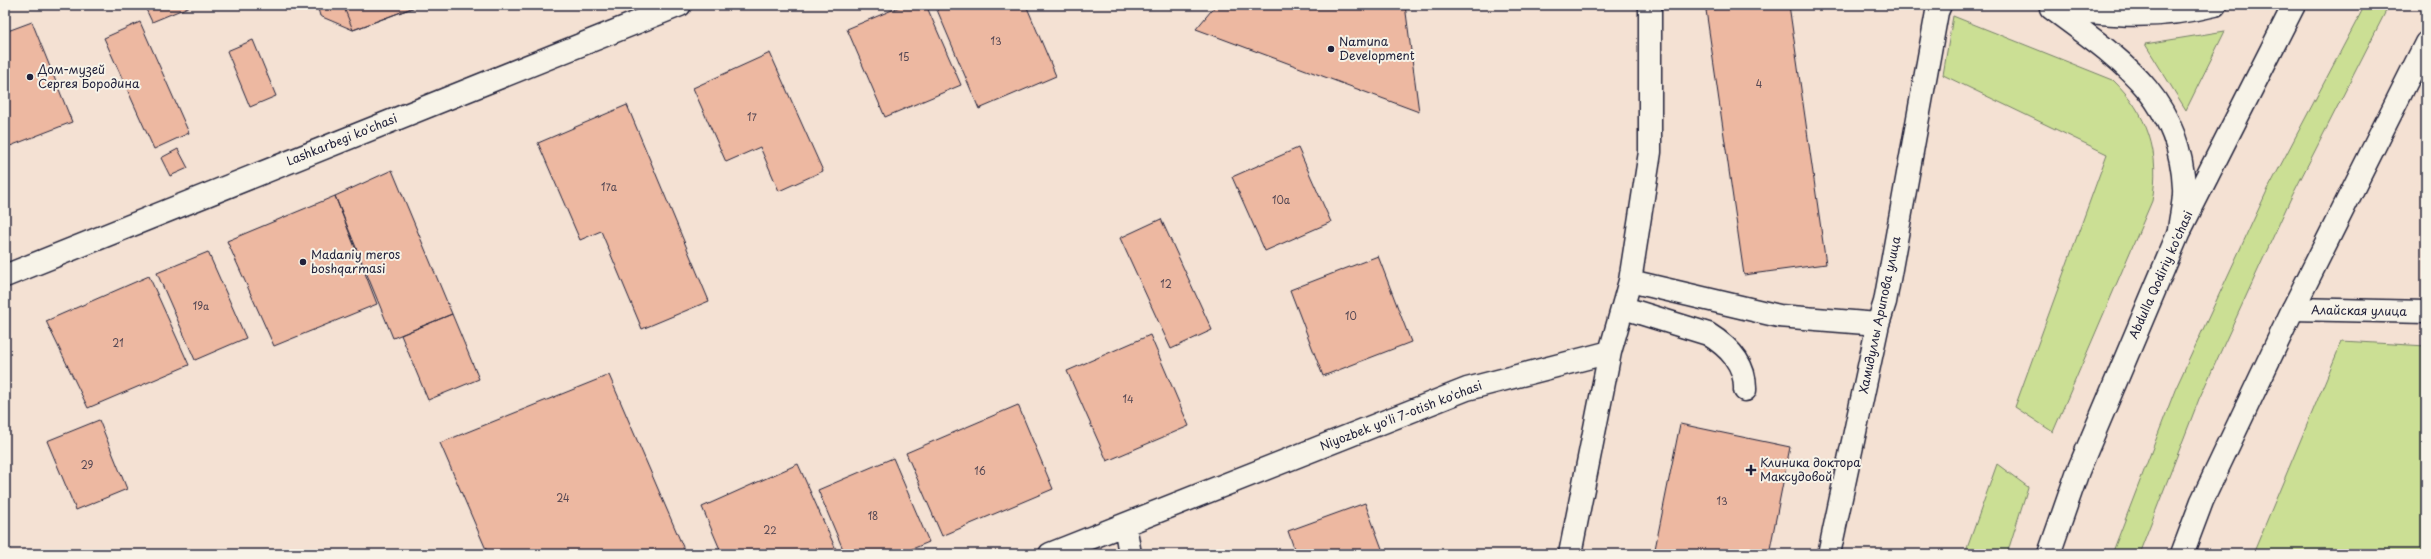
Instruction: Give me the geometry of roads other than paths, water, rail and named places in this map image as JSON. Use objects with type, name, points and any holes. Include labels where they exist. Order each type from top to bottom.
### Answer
[{"type":"street","name":"Lashkarbegi ko'chasi","points":[[5,276],[680,5]]},
{"type":"street","points":[[1570,554],[1610,352],[1624,308],[1630,280],[1650,152],[1650,5]]},
{"type":"street","name":"Хамидуллы Арипова улица","points":[[1829,554],[1878,324],[1885,302],[1937,12],[1940,5]]},
{"type":"street","points":[[2048,6],[2118,16],[2152,16],[2192,11],[2215,5]]},
{"type":"street","name":"Abdulla Qodiriy ko'chasi","points":[[2049,554],[2078,471],[2178,232],[2294,5]]},
{"type":"street","points":[[2048,6],[2111,52],[2149,89],[2160,106],[2172,128],[2180,153],[2184,190],[2178,232]]},
{"type":"street","points":[[2182,554],[2202,501],[2293,309],[2426,42]]},
{"type":"street","points":[[1630,280],[1780,316],[1878,324]]},
{"type":"street","points":[[1624,308],[1708,334],[1718,340],[1739,363],[1745,382],[1745,390]]},
{"type":"street","name":"Алайская улица","points":[[2293,309],[2426,312]]},
{"type":"street","name":"Niyozbek yo'li 7-otish ko'chasi","points":[[1050,554],[1467,389],[1610,352]]},
{"type":"street","points":[[1125,525],[1130,554]]},
{"type":"place","name":"Namuna Development","points":[[1331,49]]},
{"type":"place","name":"Дом-музей Сергея Бородина","points":[[30,77]]},
{"type":"place","name":"Madaniy meros boshqarmasi","points":[[303,262]]},
{"type":"place","name":"Клиника доктора Максудовой","points":[[1751,470]]}]
